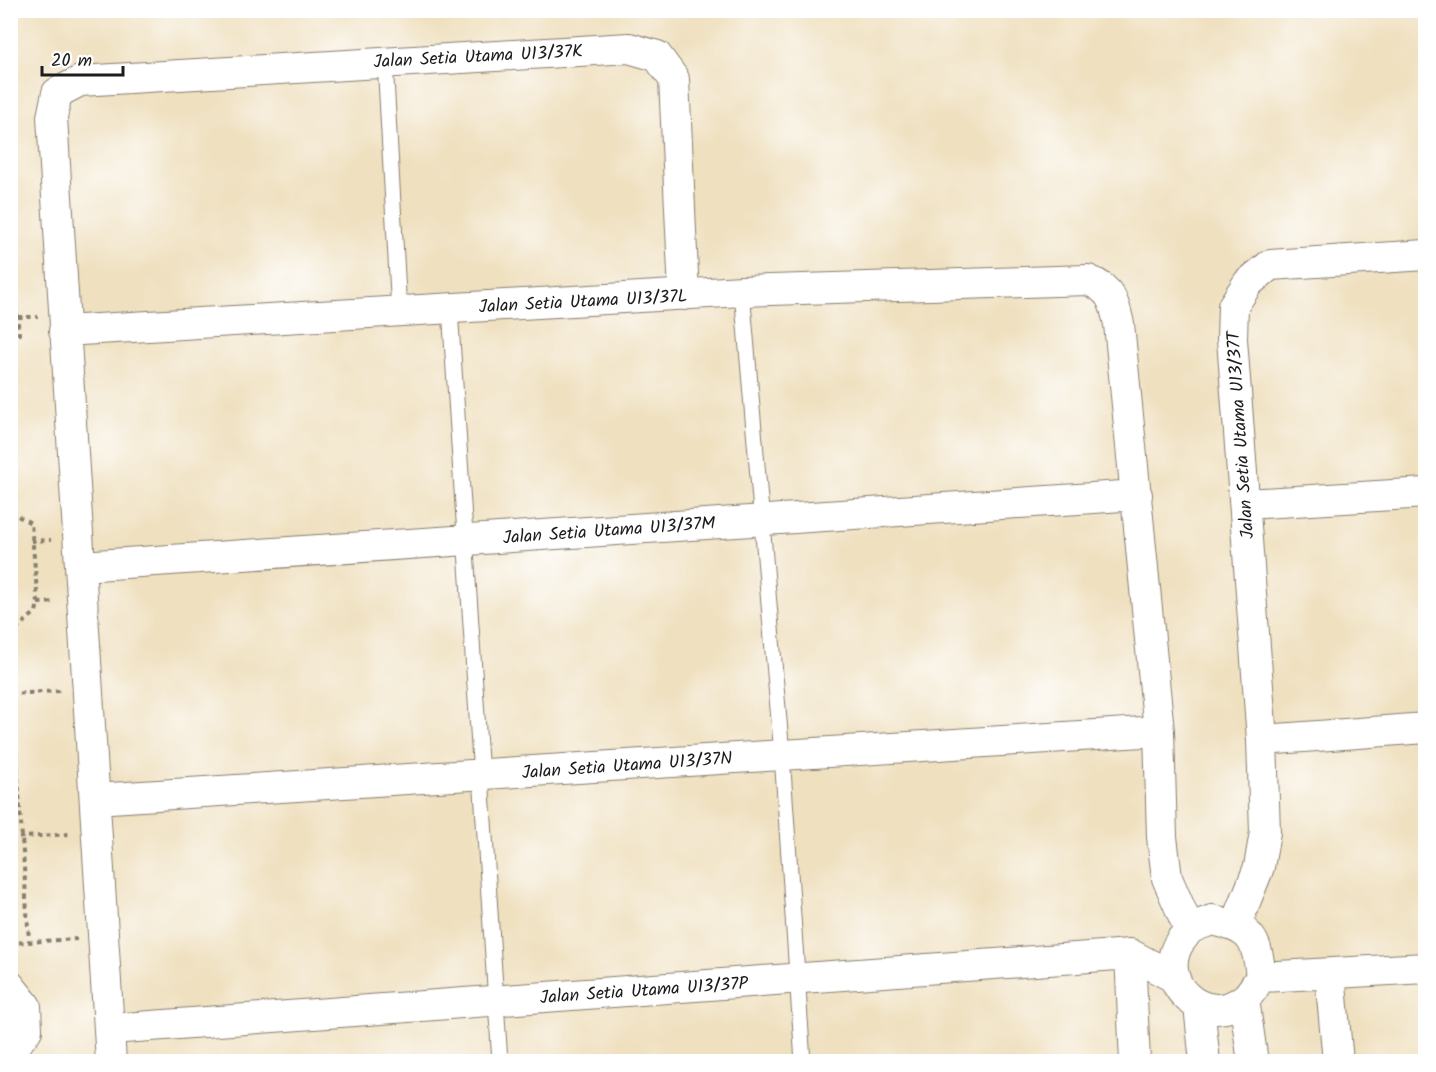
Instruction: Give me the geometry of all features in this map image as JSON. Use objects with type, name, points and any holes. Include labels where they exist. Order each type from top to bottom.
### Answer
[{"type":"street","name":"Jalan Setia Utama U13/37K","points":[[64,331],[51,117],[57,93],[80,81],[385,61],[629,48],[657,56],[674,79],[684,295]]},
{"type":"street","name":"Jalan Setia Utama U13/37T","points":[[1236,925],[1259,867],[1265,832],[1262,740],[1232,339],[1233,306],[1248,283],[1270,265],[1425,255]]},
{"type":"street","name":"Jalan Setia Utama U13/37L","points":[[64,331],[742,291],[1088,280],[1101,286],[1114,298],[1119,324],[1137,495]]},
{"type":"street","points":[[64,331],[81,566],[101,938],[111,1062]]},
{"type":"street","points":[[1245,504],[1425,494]]},
{"type":"street","points":[[1137,495],[1159,731],[1162,837],[1167,878],[1189,929]]},
{"type":"street","name":"Jalan Setia Utama U13/37M","points":[[81,566],[1137,495]]},
{"type":"street","points":[[1262,740],[1425,728]]},
{"type":"street","name":"Jalan Setia Utama U13/37N","points":[[94,799],[1159,731]]},
{"type":"street","points":[[1253,1062],[1253,988],[1258,949],[1249,935],[1236,925],[1212,920],[1189,929],[1174,951],[1173,977],[1183,995],[1199,1006],[1223,1009],[1253,988],[1330,974],[1425,968]]},
{"type":"street","points":[[1130,954],[1173,977]]},
{"type":"street","points":[[1130,954],[1135,1062]]},
{"type":"street","name":"Jalan Setia Utama U13/37P","points":[[110,1029],[1130,954]]},
{"type":"street","points":[[1330,974],[1338,1062]]},
{"type":"street","points":[[10,986],[26,1006],[27,1030],[13,1055]]},
{"type":"street","points":[[1199,1006],[1205,1062]]},
{"type":"lane","points":[[385,61],[399,312]]},
{"type":"lane","points":[[742,291],[782,755],[802,1062]]},
{"type":"lane","points":[[450,309],[500,1062]]},
{"type":"path","points":[[10,194],[14,196],[14,233],[10,236]]},
{"type":"path","points":[[10,270],[14,272],[19,334],[10,344]]},
{"type":"path","points":[[10,512],[31,523],[38,603],[36,612],[10,634]]},
{"type":"path","points":[[10,661],[29,941]]},
{"type":"path","points":[[12,694],[87,689]]},
{"type":"path","points":[[10,838],[96,832]]},
{"type":"path","points":[[10,943],[101,938]]}]
